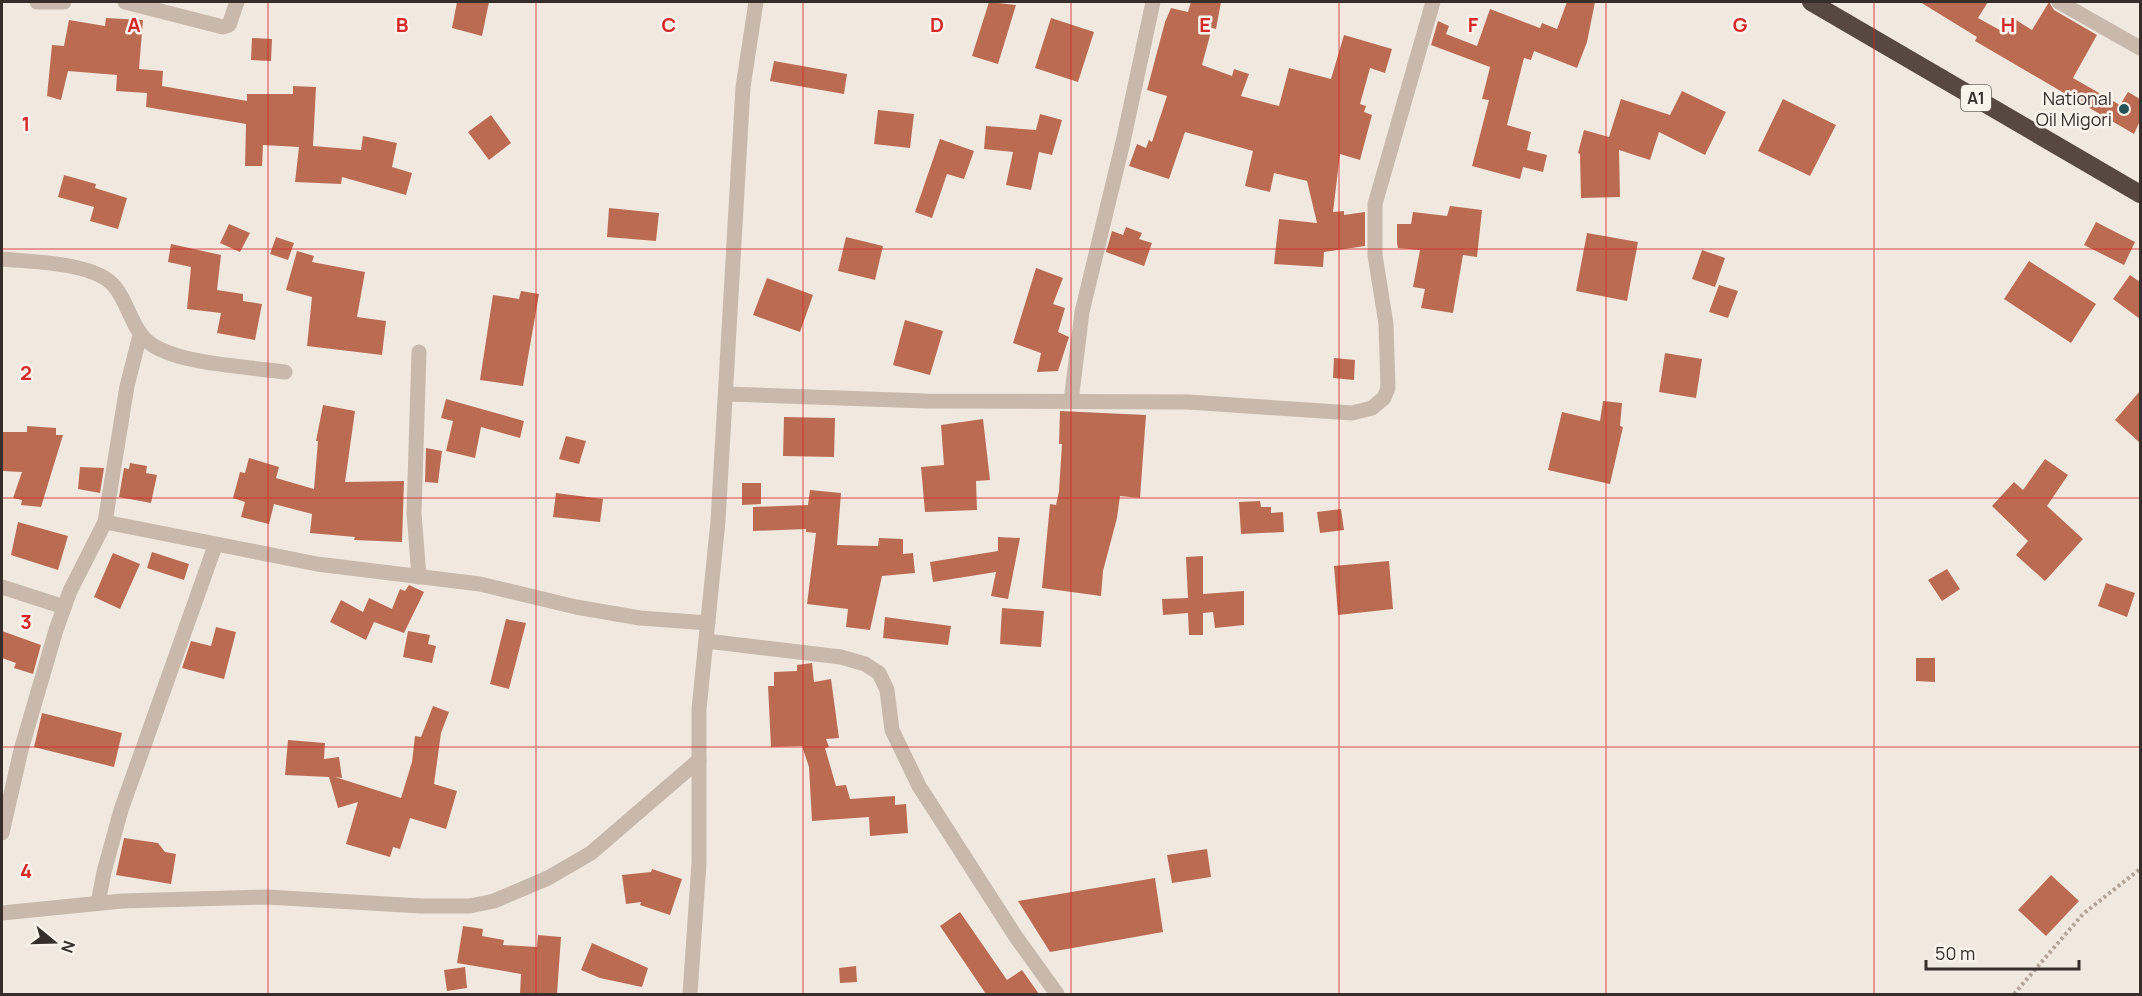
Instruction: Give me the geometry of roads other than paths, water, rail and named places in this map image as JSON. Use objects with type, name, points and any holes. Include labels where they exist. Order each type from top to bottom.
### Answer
[{"type":"highway","name":"A1","points":[[1811,2],[2139,189]]},
{"type":"street","points":[[36,2],[64,2]]},
{"type":"street","points":[[125,2],[223,27],[231,23],[237,2]]},
{"type":"street","points":[[690,994],[699,863],[699,709],[727,394],[743,87],[756,2]]},
{"type":"street","points":[[1071,400],[1082,312],[1123,142],[1153,2]]},
{"type":"street","points":[[727,394],[925,401],[1200,402],[1352,413],[1365,411],[1381,402],[1386,394],[1389,379],[1384,307],[1375,255],[1376,204],[1433,2]]},
{"type":"street","points":[[2059,2],[2140,48]]},
{"type":"street","points":[[2,259],[67,266],[107,279],[116,287],[141,335],[162,351],[177,356],[285,372]]},
{"type":"street","points":[[2,833],[21,750],[64,608],[105,522],[127,386],[141,335]]},
{"type":"street","points":[[419,352],[414,513],[419,577]]},
{"type":"street","points":[[105,522],[215,546],[317,564],[480,584],[605,612],[708,623]]},
{"type":"street","points":[[98,903],[110,846],[121,810],[215,546]]},
{"type":"street","points":[[2,587],[64,608]]},
{"type":"street","points":[[706,641],[840,657],[865,663],[879,673],[887,690],[892,730],[919,786],[1016,937],[1057,994]]},
{"type":"street","points":[[2,913],[98,903],[267,897],[421,906],[470,906],[494,901],[549,878],[591,853],[699,760]]},
{"type":"place","name":"National Oil Migori","points":[[2124,109]]}]
